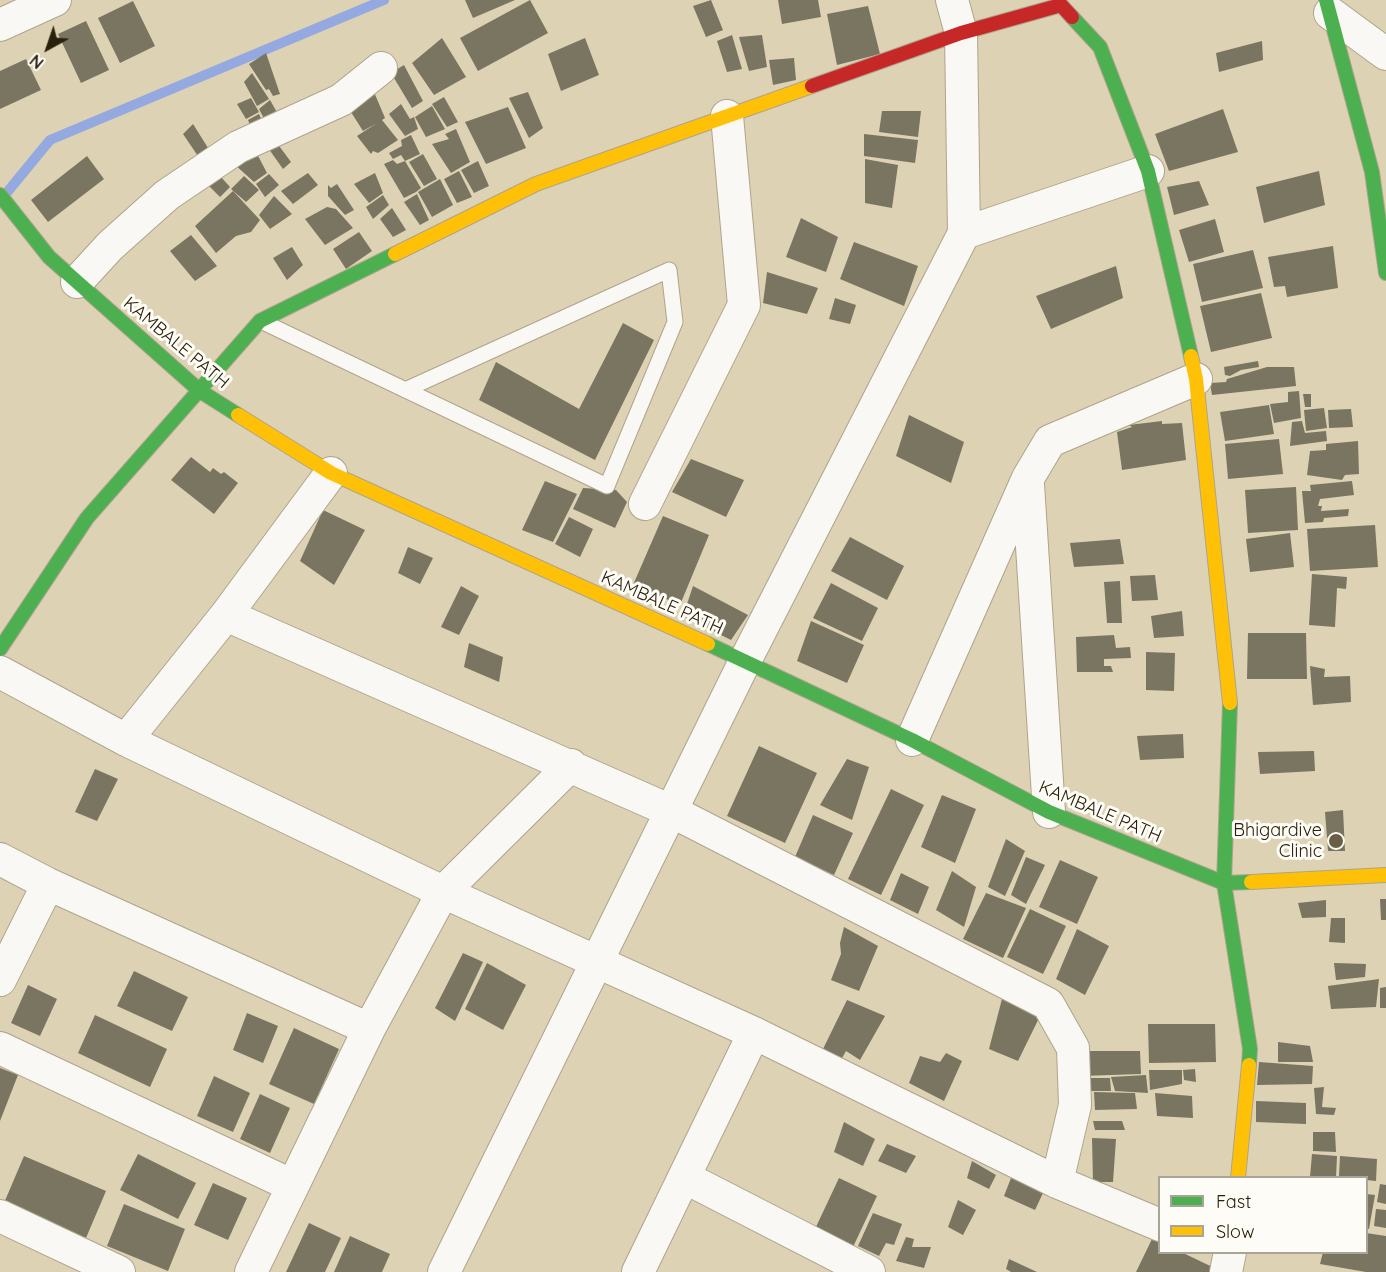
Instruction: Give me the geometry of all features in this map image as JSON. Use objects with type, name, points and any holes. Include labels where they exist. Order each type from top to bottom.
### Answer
[{"type":"street","points":[[0,25],[55,0]]},
{"type":"street","points":[[444,1272],[745,661],[964,233],[961,33],[952,0]]},
{"type":"street","points":[[0,649],[87,518],[260,321],[536,184],[961,33],[1062,3],[1100,47],[1148,171],[1196,379],[1230,693],[1224,883],[1250,1049],[1238,1176]]},
{"type":"street","points":[[1328,6],[1386,54]]},
{"type":"street","points":[[1328,6],[1372,172],[1386,273]]},
{"type":"street","points":[[77,282],[110,246],[167,195],[238,147],[341,100],[381,68]]},
{"type":"street","points":[[645,504],[744,305],[727,116]]},
{"type":"street","points":[[964,233],[1148,171]]},
{"type":"street","name":"KAMBALE PATH","points":[[0,195],[49,257],[200,391],[331,473],[745,661],[912,740],[1049,812],[1224,883],[1386,875]]},
{"type":"street","points":[[912,740],[1028,478],[1050,441],[1196,379]]},
{"type":"street","points":[[126,740],[226,615],[331,473]]},
{"type":"street","points":[[1028,478],[1049,812]]},
{"type":"street","points":[[226,615],[671,811],[1048,1004],[1073,1048],[1076,1105],[1057,1182]]},
{"type":"street","points":[[0,672],[126,740],[443,892],[754,1033],[1057,1182],[1158,1224]]},
{"type":"street","points":[[251,1272],[369,1029],[443,892],[571,765]]},
{"type":"street","points":[[0,859],[48,885],[369,1029]]},
{"type":"street","points":[[0,980],[48,885]]},
{"type":"street","points":[[638,1272],[754,1033]]},
{"type":"street","points":[[0,1048],[292,1186]]},
{"type":"street","points":[[684,1177],[869,1272]]},
{"type":"street","points":[[0,1216],[119,1272]]},
{"type":"lane","points":[[260,321],[405,390],[607,486],[675,322],[669,270],[405,390]]},
{"type":"building","points":[[465,0],[515,0],[473,18]]},
{"type":"building","points":[[530,0],[548,33],[478,71],[460,38]]},
{"type":"building","points":[[711,0],[723,30],[706,37],[693,6]]},
{"type":"building","points":[[778,0],[818,0],[821,17],[782,24]]},
{"type":"building","points":[[133,1],[155,46],[120,63],[98,18]]},
{"type":"building","points":[[868,6],[880,54],[837,65],[827,14]]},
{"type":"building","points":[[86,21],[109,70],[81,83],[58,34]]},
{"type":"building","points":[[732,35],[742,69],[727,72],[717,41]]},
{"type":"building","points":[[762,35],[767,67],[749,71],[739,37]]},
{"type":"building","points":[[442,38],[466,77],[434,95],[412,63]]},
{"type":"building","points":[[585,38],[599,75],[561,91],[548,54]]},
{"type":"building","points":[[1262,41],[1263,60],[1219,72],[1216,53]]},
{"type":"building","points":[[266,53],[280,94],[273,96],[269,89],[266,90],[249,64]]},
{"type":"building","points":[[794,58],[796,80],[773,85],[769,60]]},
{"type":"building","points":[[26,59],[41,90],[0,109],[0,71]]},
{"type":"building","points":[[404,65],[423,101],[412,108],[391,73]]},
{"type":"building","points":[[252,73],[269,99],[257,106],[244,82]]},
{"type":"building","points":[[371,85],[385,118],[382,120],[398,140],[378,153],[373,151],[371,154],[357,136],[377,123],[363,131],[344,101]]},
{"type":"building","points":[[528,92],[543,128],[529,138],[509,98]]},
{"type":"building","points":[[444,97],[458,122],[447,127],[432,104]]},
{"type":"building","points":[[251,98],[259,112],[246,119],[237,104]]},
{"type":"building","points":[[270,100],[283,123],[270,130],[259,109]]},
{"type":"building","points":[[401,104],[410,119],[414,117],[418,129],[405,136],[389,114]]},
{"type":"building","points":[[432,106],[445,129],[426,137],[415,117]]},
{"type":"building","points":[[508,107],[526,148],[486,164],[465,122]]},
{"type":"building","points":[[1223,109],[1238,152],[1169,171],[1155,134]]},
{"type":"building","points":[[882,111],[921,111],[918,137],[879,132]]},
{"type":"building","points":[[259,114],[267,132],[255,137],[248,120]]},
{"type":"building","points":[[193,124],[215,159],[204,165],[183,134]]},
{"type":"building","points":[[456,129],[470,162],[451,173],[432,144],[449,139],[445,134]]},
{"type":"building","points":[[864,134],[918,140],[915,163],[864,156]]},
{"type":"building","points":[[411,135],[420,154],[405,161],[401,155],[393,159],[389,153],[402,146],[401,140]]},
{"type":"building","points":[[274,139],[291,162],[283,169],[266,145]]},
{"type":"building","points":[[255,150],[267,173],[254,182],[233,163]]},
{"type":"building","points":[[423,154],[437,179],[424,186],[409,162]]},
{"type":"building","points":[[87,156],[104,179],[48,222],[31,200]]},
{"type":"building","points":[[865,159],[898,165],[892,208],[865,203]]},
{"type":"building","points":[[393,160],[397,164],[405,161],[421,188],[404,198],[384,164]]},
{"type":"building","points":[[478,161],[489,186],[474,193],[461,170]]},
{"type":"building","points":[[212,167],[230,187],[220,197],[202,179]]},
{"type":"building","points":[[459,171],[472,197],[457,203],[444,179]]},
{"type":"building","points":[[1319,171],[1325,205],[1264,223],[1256,187]]},
{"type":"building","points":[[308,173],[318,185],[293,204],[281,191]]},
{"type":"building","points":[[375,173],[383,193],[369,203],[354,184]]},
{"type":"building","points":[[269,174],[279,185],[265,197],[256,184]]},
{"type":"building","points":[[244,176],[259,190],[246,202],[231,189]]},
{"type":"building","points":[[440,179],[453,205],[432,217],[418,192]]},
{"type":"building","points":[[1199,181],[1209,205],[1174,215],[1167,187]]},
{"type":"building","points":[[337,184],[354,210],[345,215],[328,196],[328,185],[331,188]]},
{"type":"building","points":[[233,191],[260,220],[251,232],[236,236],[216,253],[195,226]]},
{"type":"building","points":[[417,194],[429,220],[420,225],[404,202]]},
{"type":"building","points":[[383,195],[389,205],[373,219],[366,207]]},
{"type":"building","points":[[274,196],[292,214],[270,229],[259,215]]},
{"type":"building","points":[[327,207],[336,209],[353,228],[325,245],[305,219]]},
{"type":"building","points":[[392,208],[406,230],[393,237],[380,219]]},
{"type":"building","points":[[801,218],[838,237],[826,272],[786,257]]},
{"type":"building","points":[[1215,219],[1224,252],[1189,262],[1179,230]]},
{"type":"building","points":[[359,232],[372,251],[346,269],[333,249]]},
{"type":"building","points":[[191,235],[217,266],[195,281],[170,251]]},
{"type":"building","points":[[854,242],[918,266],[904,306],[840,279]]},
{"type":"building","points":[[1333,246],[1338,288],[1287,297],[1285,286],[1274,287],[1268,257]]},
{"type":"building","points":[[292,247],[303,265],[287,280],[273,258]]},
{"type":"building","points":[[1253,250],[1263,288],[1202,302],[1193,264]]},
{"type":"building","points":[[1116,266],[1123,298],[1051,329],[1036,296]]},
{"type":"building","points":[[767,272],[818,288],[807,314],[763,303]]},
{"type":"building","points":[[1261,293],[1272,338],[1211,352],[1200,306]]},
{"type":"building","points":[[835,298],[856,305],[850,324],[829,319]]},
{"type":"building","points":[[623,323],[654,340],[595,460],[479,400],[496,362],[579,409]]},
{"type":"building","points":[[1258,361],[1259,367],[1241,370],[1230,376],[1225,375],[1224,367]]},
{"type":"building","points":[[1267,367],[1294,367],[1296,386],[1212,395],[1210,383],[1226,382],[1227,379]]},
{"type":"building","points":[[1299,391],[1301,418],[1274,423],[1270,404],[1288,402],[1288,392]]},
{"type":"building","points":[[1303,394],[1311,394],[1311,407],[1305,407]]},
{"type":"building","points":[[1269,405],[1274,434],[1225,441],[1220,412]]},
{"type":"building","points":[[1324,408],[1327,428],[1306,431],[1304,410]]},
{"type":"building","points":[[1351,409],[1353,427],[1329,428],[1328,410]]},
{"type":"building","points":[[909,415],[964,442],[951,483],[896,456]]},
{"type":"building","points":[[1162,421],[1162,424],[1182,423],[1186,460],[1122,470],[1117,432],[1132,427],[1129,425]]},
{"type":"building","points":[[1302,421],[1305,433],[1326,431],[1327,441],[1290,446],[1292,422]]},
{"type":"building","points":[[1279,439],[1283,474],[1228,479],[1225,444]]},
{"type":"building","points":[[1358,441],[1359,474],[1345,475],[1342,480],[1307,475],[1310,451],[1326,450],[1326,444]]},
{"type":"building","points":[[191,457],[210,472],[213,468],[221,474],[224,472],[238,483],[214,514],[171,480]]},
{"type":"building","points":[[691,459],[744,480],[726,517],[672,492]]},
{"type":"building","points":[[545,481],[577,494],[553,542],[522,530]]},
{"type":"building","points":[[1352,481],[1354,495],[1320,499],[1318,506],[1322,506],[1321,511],[1349,509],[1348,516],[1324,518],[1323,522],[1305,523],[1302,491],[1311,491],[1310,485]]},
{"type":"building","points":[[1296,487],[1298,530],[1248,533],[1245,490]]},
{"type":"building","points":[[583,488],[616,490],[627,502],[615,528],[573,509]]},
{"type":"building","points":[[323,510],[365,530],[334,585],[300,561]]},
{"type":"building","points":[[663,516],[709,535],[680,605],[633,585]]},
{"type":"building","points":[[569,517],[593,529],[580,557],[555,544]]},
{"type":"building","points":[[1375,525],[1378,567],[1310,571],[1307,529]]},
{"type":"building","points":[[1290,533],[1294,567],[1250,572],[1246,539]]},
{"type":"building","points":[[850,537],[904,566],[887,600],[831,571]]},
{"type":"building","points":[[1120,539],[1124,564],[1074,567],[1070,543]]},
{"type":"building","points":[[408,547],[433,558],[420,584],[398,573]]},
{"type":"building","points":[[1312,574],[1347,577],[1346,589],[1337,588],[1335,627],[1309,625]]},
{"type":"building","points":[[1155,575],[1158,600],[1132,601],[1130,576]]},
{"type":"building","points":[[1120,581],[1122,623],[1107,623],[1104,582]]},
{"type":"building","points":[[831,583],[878,608],[862,641],[813,618]]},
{"type":"building","points":[[461,586],[479,596],[459,635],[441,627]]},
{"type":"building","points":[[693,586],[748,615],[731,640],[683,616]]},
{"type":"building","points":[[1182,611],[1184,636],[1154,638],[1151,616]]},
{"type":"building","points":[[811,621],[864,645],[847,683],[797,661]]},
{"type":"building","points":[[1248,633],[1306,633],[1307,679],[1247,679]]},
{"type":"building","points":[[1114,635],[1116,648],[1130,647],[1131,658],[1104,659],[1104,666],[1111,666],[1113,672],[1077,672],[1076,637]]},
{"type":"building","points":[[469,643],[503,657],[499,682],[464,667]]},
{"type":"building","points":[[1146,652],[1175,653],[1174,691],[1146,690]]},
{"type":"building","points":[[1310,666],[1325,669],[1324,677],[1350,676],[1351,702],[1313,705]]},
{"type":"building","points":[[1183,734],[1184,758],[1140,760],[1137,736]]},
{"type":"building","points":[[759,746],[817,773],[785,843],[727,816]]},
{"type":"building","points":[[1314,751],[1315,771],[1260,774],[1258,752]]},
{"type":"building","points":[[847,759],[869,767],[852,820],[820,805]]},
{"type":"building","points":[[95,769],[118,779],[97,821],[75,812]]},
{"type":"building","points":[[891,789],[924,805],[881,895],[848,879]]},
{"type":"building","points":[[942,795],[976,809],[955,863],[921,847]]},
{"type":"building","points":[[1343,810],[1345,851],[1328,851],[1325,812]]},
{"type":"building","points":[[813,815],[853,833],[834,875],[795,857]]},
{"type":"building","points":[[1006,839],[1025,851],[1005,896],[988,887]]},
{"type":"building","points":[[1026,857],[1045,865],[1026,904],[1011,895]]},
{"type":"building","points":[[1060,860],[1098,877],[1077,924],[1039,907]]},
{"type":"building","points":[[952,871],[976,887],[964,927],[936,910]]},
{"type":"building","points":[[901,873],[929,887],[918,914],[890,900]]},
{"type":"building","points":[[986,893],[1026,908],[1003,958],[963,939]]},
{"type":"building","points":[[1380,899],[1386,899],[1386,920],[1381,920]]},
{"type":"building","points":[[1326,900],[1326,917],[1302,918],[1298,903]]},
{"type":"building","points":[[1030,909],[1066,926],[1043,974],[1007,957]]},
{"type":"building","points":[[1331,918],[1345,918],[1345,943],[1329,942]]},
{"type":"building","points":[[844,927],[878,946],[859,991],[831,980],[841,954],[840,943]]},
{"type":"building","points":[[1077,929],[1109,946],[1085,995],[1056,979]]},
{"type":"building","points":[[463,953],[483,962],[455,1021],[435,1008]]},
{"type":"building","points":[[487,963],[526,985],[503,1030],[465,1009]]},
{"type":"building","points":[[1334,963],[1366,964],[1365,977],[1336,980]]},
{"type":"building","points":[[134,971],[188,997],[172,1031],[117,1006]]},
{"type":"building","points":[[1379,979],[1376,1007],[1331,1009],[1328,986]]},
{"type":"building","points":[[28,985],[57,999],[40,1036],[11,1023]]},
{"type":"building","points":[[1386,987],[1386,1008],[1380,1008],[1380,988]]},
{"type":"building","points":[[1003,995],[1041,1014],[1018,1061],[989,1049]]},
{"type":"building","points":[[847,1000],[885,1016],[860,1060],[846,1051],[841,1060],[823,1049]]},
{"type":"building","points":[[247,1013],[278,1026],[263,1063],[233,1050]]},
{"type":"building","points":[[95,1015],[167,1049],[150,1087],[78,1053]]},
{"type":"building","points":[[1148,1024],[1215,1024],[1216,1062],[1149,1063]]},
{"type":"building","points":[[294,1028],[339,1049],[314,1104],[269,1084]]},
{"type":"building","points":[[1278,1042],[1310,1046],[1313,1062],[1278,1062]]},
{"type":"building","points":[[1080,1051],[1140,1051],[1141,1074],[1081,1076]]},
{"type":"building","points":[[946,1053],[962,1061],[944,1101],[909,1083],[920,1056],[940,1062]]},
{"type":"building","points":[[1259,1062],[1313,1066],[1312,1084],[1257,1085]]},
{"type":"building","points":[[0,1068],[18,1075],[0,1121]]},
{"type":"building","points":[[1195,1069],[1196,1082],[1184,1080],[1183,1070]]},
{"type":"building","points":[[1149,1070],[1182,1070],[1182,1084],[1150,1090]]},
{"type":"building","points":[[1146,1075],[1148,1093],[1115,1091],[1111,1077]]},
{"type":"building","points":[[214,1076],[250,1093],[233,1132],[197,1116]]},
{"type":"building","points":[[1081,1078],[1110,1078],[1111,1091],[1083,1091]]},
{"type":"building","points":[[1324,1087],[1322,1107],[1336,1108],[1334,1115],[1316,1114],[1314,1088]]},
{"type":"building","points":[[1094,1092],[1135,1093],[1137,1109],[1095,1110]]},
{"type":"building","points":[[1155,1093],[1192,1096],[1193,1118],[1157,1116]]},
{"type":"building","points":[[260,1094],[290,1108],[270,1153],[240,1139]]},
{"type":"building","points":[[1256,1101],[1306,1103],[1306,1124],[1256,1122]]},
{"type":"building","points":[[1093,1121],[1122,1121],[1125,1130],[1095,1130]]},
{"type":"building","points":[[844,1122],[875,1139],[863,1166],[834,1152]]},
{"type":"building","points":[[1313,1132],[1335,1132],[1336,1152],[1313,1151]]},
{"type":"building","points":[[1092,1138],[1116,1139],[1113,1182],[1093,1182]]},
{"type":"building","points":[[887,1144],[916,1156],[906,1173],[878,1161]]},
{"type":"building","points":[[138,1154],[196,1183],[178,1219],[120,1190]]},
{"type":"building","points":[[1312,1154],[1337,1156],[1336,1176],[1310,1176]]},
{"type":"building","points":[[24,1156],[106,1191],[86,1238],[4,1203]]},
{"type":"building","points":[[1340,1156],[1377,1159],[1376,1181],[1368,1180],[1368,1176],[1339,1176]]},
{"type":"building","points":[[972,1161],[996,1175],[989,1189],[967,1178]]},
{"type":"building","points":[[839,1178],[877,1196],[853,1247],[815,1229]]},
{"type":"building","points":[[1011,1178],[1043,1193],[1035,1210],[1004,1196]]},
{"type":"building","points":[[213,1183],[247,1198],[228,1240],[194,1225]]},
{"type":"building","points":[[1380,1184],[1386,1185],[1386,1204],[1377,1202]]},
{"type":"building","points":[[1368,1194],[1375,1195],[1368,1229]]},
{"type":"building","points":[[958,1200],[976,1210],[963,1235],[948,1227]]},
{"type":"building","points":[[124,1204],[185,1229],[168,1271],[107,1246]]},
{"type":"building","points":[[1376,1209],[1386,1210],[1386,1228],[1374,1226]]},
{"type":"building","points":[[873,1213],[902,1224],[894,1245],[886,1243],[879,1256],[858,1246]]},
{"type":"building","points":[[309,1223],[341,1238],[325,1272],[286,1272]]},
{"type":"building","points":[[1368,1233],[1386,1236],[1386,1272],[1366,1272],[1320,1264],[1322,1254],[1368,1254]]},
{"type":"building","points":[[350,1236],[390,1254],[382,1272],[334,1272]]},
{"type":"building","points":[[906,1237],[914,1239],[912,1247],[931,1247],[924,1268],[896,1261]]},
{"type":"building","points":[[1152,1239],[1158,1242],[1158,1254],[1185,1254],[1223,1272],[1136,1272]]},
{"type":"building","points":[[1009,1259],[1037,1272],[1011,1272],[1006,1269]]},
{"type":"waterway","points":[[4,196],[50,140],[384,0]]},
{"type":"traffic: fast","points":[[1326,0],[1372,172],[1386,273]]},
{"type":"traffic: fast","points":[[1072,17],[1100,47],[1148,171],[1191,356]]},
{"type":"traffic: fast","points":[[0,195],[49,257],[200,391],[238,415]]},
{"type":"traffic: fast","points":[[0,649],[87,518],[260,321],[395,254]]},
{"type":"traffic: fast","points":[[708,644],[912,740],[1049,812],[1224,883],[1251,882]]},
{"type":"traffic: fast","points":[[1230,703],[1224,883],[1250,1049],[1249,1065]]},
{"type":"traffic: slow","points":[[395,254],[536,184],[812,86]]},
{"type":"traffic: slow","points":[[1191,356],[1196,379],[1230,703]]},
{"type":"traffic: slow","points":[[238,415],[331,473],[708,644]]},
{"type":"traffic: slow","points":[[1251,882],[1386,875]]},
{"type":"traffic: slow","points":[[1238,1176],[1249,1065]]},
{"type":"traffic: jam","points":[[812,86],[961,33],[1061,5],[1072,17]]},
{"type":"place","name":"Bhigardive Clinic","points":[[1336,841]]}]
